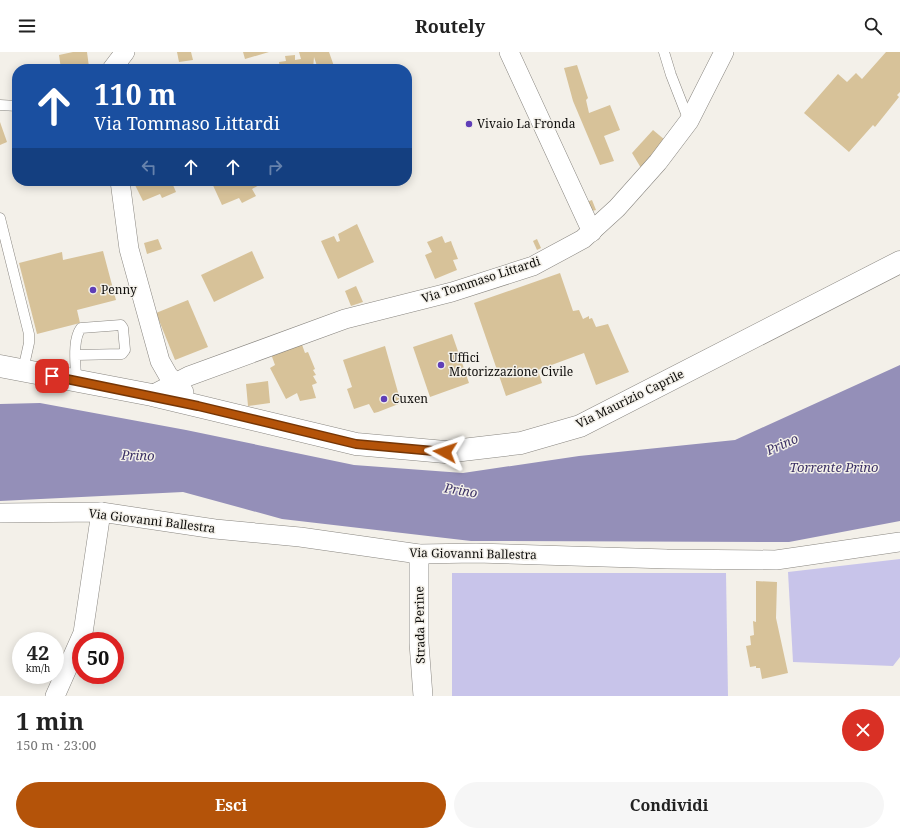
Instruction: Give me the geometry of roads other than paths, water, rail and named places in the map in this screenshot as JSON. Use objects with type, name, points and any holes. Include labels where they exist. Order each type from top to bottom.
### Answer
[{"type":"main road","name":"Via Maurizio Caprile","points":[[152,395],[356,444],[445,452],[521,443],[580,426],[900,262]]},
{"type":"main road","points":[[0,366],[152,395]]},
{"type":"street","points":[[116,64],[126,52]]},
{"type":"street","points":[[509,52],[592,232]]},
{"type":"street","name":"Via Tommaso Littardi","points":[[152,395],[189,376],[345,319],[452,292],[533,266],[583,239],[617,208],[658,162],[689,120],[724,52]]},
{"type":"street","points":[[121,186],[129,249],[139,291],[160,361],[168,375],[198,406]]},
{"type":"street","points":[[55,696],[83,633],[101,512]]},
{"type":"street","name":"Via Giovanni Ballestra","points":[[0,513],[101,512],[215,529],[300,537],[419,554],[476,553],[667,559],[776,560],[900,542]]},
{"type":"street","name":"Strada Perine","points":[[419,554],[419,644],[423,696]]},
{"type":"lane","points":[[664,52],[670,76],[689,120]]},
{"type":"lane","points":[[0,106],[12,106]]},
{"type":"lane","points":[[0,218],[29,334],[29,343],[23,370]]},
{"type":"lane","points":[[76,355],[122,354],[126,350],[123,328],[121,325],[81,328],[77,334],[76,355],[76,381]]},
{"type":"water","name":"Torrente Prino","points":[[900,365],[900,521],[789,542],[471,541],[282,519],[183,492],[0,501],[0,404],[40,403],[186,430],[354,465],[463,473],[579,456],[735,440]]},
{"type":"place","name":"Vivaio La Fronda","points":[[469,124]]},
{"type":"place","name":"Penny","points":[[93,290]]},
{"type":"place","name":"Uffici Motorizzazione Civile","points":[[441,365]]},
{"type":"place","name":"Cuxen","points":[[384,399]]},
{"type":"water label","name":"Prino","points":[[782,444]]},
{"type":"water label","name":"Prino","points":[[138,455]]},
{"type":"water label","name":"Prino","points":[[461,490]]}]
